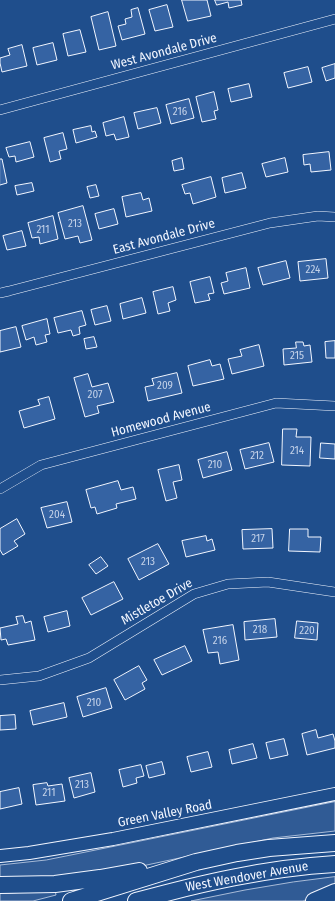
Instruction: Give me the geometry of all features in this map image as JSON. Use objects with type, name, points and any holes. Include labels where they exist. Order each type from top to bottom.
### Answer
[{"type":"highway","name":"West Wendover Avenue","points":[[71,901],[196,862],[237,853],[270,848],[335,843]]},
{"type":"highway","points":[[0,885],[55,884],[196,862]]},
{"type":"highway","name":"West Wendover Avenue","points":[[136,901],[242,875],[277,869],[335,864]]},
{"type":"highway","points":[[314,901],[335,892]]},
{"type":"main road","name":"Green Valley Road","points":[[0,856],[29,853],[113,839],[335,794]]},
{"type":"street","name":"West Avondale Drive","points":[[0,110],[335,19]]},
{"type":"street","name":"East Avondale Drive","points":[[0,293],[270,223],[318,216],[335,217]]},
{"type":"street","name":"Homewood Avenue","points":[[0,488],[41,465],[276,404],[335,406]]},
{"type":"street","name":"Mistletoe Drive","points":[[0,680],[39,676],[89,658],[194,594],[228,584],[268,582],[335,592]]},
{"type":"shaded area","points":[[335,802],[335,831],[273,838],[128,869],[63,878],[0,880],[0,865],[46,860]]},
{"type":"shaded area","points":[[335,877],[335,887],[303,901],[191,901],[293,882]]},
{"type":"shaded area","points":[[55,890],[56,895],[33,901],[0,901],[0,893]]},
{"type":"building","points":[[182,0],[207,0],[211,16],[188,21]]},
{"type":"building","points":[[215,0],[241,0],[242,5],[229,8],[228,2],[217,5]]},
{"type":"building","points":[[167,5],[173,27],[155,31],[149,10]]},
{"type":"building","points":[[138,8],[145,34],[122,40],[118,26],[126,24],[125,19],[132,17],[131,10]]},
{"type":"building","points":[[108,12],[116,46],[99,50],[91,17]]},
{"type":"building","points":[[80,30],[86,52],[68,56],[63,34]]},
{"type":"building","points":[[53,43],[57,60],[37,65],[33,48]]},
{"type":"building","points":[[22,45],[27,66],[2,72],[0,58],[10,55],[8,49]]},
{"type":"building","points":[[335,64],[335,78],[326,81],[322,68]]},
{"type":"building","points":[[308,67],[312,82],[288,88],[284,73]]},
{"type":"building","points":[[249,84],[252,97],[231,102],[228,89]]},
{"type":"building","points":[[214,92],[218,110],[214,111],[216,119],[202,122],[196,97]]},
{"type":"building","points":[[189,99],[194,118],[171,124],[166,105]]},
{"type":"building","points":[[157,108],[161,123],[138,129],[134,113]]},
{"type":"building","points":[[124,117],[129,137],[116,140],[114,134],[106,136],[103,123]]},
{"type":"building","points":[[91,126],[92,132],[95,131],[97,137],[76,143],[73,130]]},
{"type":"building","points":[[63,133],[67,149],[59,151],[61,159],[50,162],[44,138]]},
{"type":"building","points":[[30,142],[34,157],[16,162],[15,156],[9,157],[6,148]]},
{"type":"building","points":[[329,152],[331,170],[311,172],[310,164],[304,165],[303,155]]},
{"type":"building","points":[[182,158],[184,169],[174,171],[172,161]]},
{"type":"building","points":[[285,158],[288,172],[266,177],[262,164]]},
{"type":"building","points":[[0,159],[2,159],[7,183],[0,185]]},
{"type":"building","points":[[242,173],[246,188],[225,193],[222,178]]},
{"type":"building","points":[[211,177],[216,197],[193,204],[190,193],[185,194],[182,185]]},
{"type":"building","points":[[32,183],[34,191],[17,195],[15,186]]},
{"type":"building","points":[[96,185],[99,196],[90,198],[87,187]]},
{"type":"building","points":[[141,193],[143,200],[149,198],[152,211],[126,217],[122,197]]},
{"type":"building","points":[[83,206],[92,240],[80,243],[78,236],[65,239],[58,213]]},
{"type":"building","points":[[114,209],[118,224],[99,229],[95,214]]},
{"type":"building","points":[[53,216],[58,239],[40,244],[39,237],[32,238],[28,223]]},
{"type":"building","points":[[22,231],[26,246],[7,250],[3,236]]},
{"type":"building","points":[[326,259],[328,278],[300,281],[298,262]]},
{"type":"building","points":[[286,261],[290,278],[263,285],[258,268]]},
{"type":"building","points":[[246,268],[250,288],[224,294],[221,283],[228,281],[226,273]]},
{"type":"building","points":[[210,277],[214,293],[208,294],[210,300],[195,303],[190,282]]},
{"type":"building","points":[[173,287],[176,300],[168,303],[170,311],[158,314],[153,292]]},
{"type":"building","points":[[142,298],[146,313],[123,319],[120,304]]},
{"type":"building","points":[[107,306],[111,321],[95,325],[91,310]]},
{"type":"building","points":[[82,311],[86,325],[79,327],[80,334],[73,336],[71,330],[58,333],[54,318]]},
{"type":"building","points":[[47,319],[50,334],[45,335],[47,342],[36,345],[34,337],[26,340],[22,326]]},
{"type":"building","points":[[16,327],[21,347],[0,352],[0,331]]},
{"type":"building","points":[[94,337],[97,347],[86,349],[84,339]]},
{"type":"building","points":[[335,341],[335,358],[326,358],[325,342]]},
{"type":"building","points":[[296,342],[303,342],[304,346],[310,345],[312,362],[284,365],[283,349],[296,348]]},
{"type":"building","points":[[259,345],[264,366],[232,374],[228,359],[242,356],[240,350]]},
{"type":"building","points":[[210,360],[212,366],[220,364],[224,379],[193,386],[188,366]]},
{"type":"building","points":[[177,373],[182,393],[148,401],[145,387],[154,385],[152,379]]},
{"type":"building","points":[[88,374],[92,387],[108,383],[114,402],[97,406],[99,413],[85,417],[74,378]]},
{"type":"building","points":[[49,397],[55,419],[24,428],[19,411],[40,405],[38,400]]},
{"type":"building","points":[[283,429],[297,429],[296,437],[311,437],[310,466],[282,465]]},
{"type":"building","points":[[269,443],[274,462],[245,469],[240,450]]},
{"type":"building","points":[[321,443],[335,444],[335,459],[320,458]]},
{"type":"building","points":[[227,452],[232,470],[203,478],[198,460]]},
{"type":"building","points":[[179,465],[182,480],[173,482],[177,498],[166,501],[158,470]]},
{"type":"building","points":[[118,481],[121,490],[133,487],[136,499],[116,504],[117,508],[97,514],[95,507],[91,508],[86,490]]},
{"type":"building","points":[[67,502],[72,522],[47,528],[41,508]]},
{"type":"building","points":[[17,519],[25,534],[14,541],[18,546],[3,555],[0,550],[0,529]]},
{"type":"building","points":[[272,529],[273,548],[243,549],[242,530]]},
{"type":"building","points":[[290,529],[308,529],[308,537],[321,537],[320,552],[289,551]]},
{"type":"building","points":[[206,536],[207,541],[212,539],[215,550],[186,557],[182,541]]},
{"type":"building","points":[[158,544],[169,564],[139,580],[128,559]]},
{"type":"building","points":[[101,557],[108,566],[96,574],[89,565]]},
{"type":"building","points":[[114,582],[123,599],[91,615],[82,598]]},
{"type":"building","points":[[67,611],[70,626],[48,632],[44,617]]},
{"type":"building","points":[[23,616],[25,623],[31,621],[35,640],[8,645],[6,639],[1,640],[0,628],[18,624],[16,617]]},
{"type":"building","points":[[275,619],[277,637],[245,640],[244,622]]},
{"type":"building","points":[[297,621],[318,623],[317,640],[295,638]]},
{"type":"building","points":[[233,625],[239,660],[220,664],[218,652],[208,653],[203,630]]},
{"type":"building","points":[[185,646],[192,661],[162,675],[154,660]]},
{"type":"building","points":[[139,666],[147,680],[142,683],[145,689],[125,700],[114,680]]},
{"type":"building","points":[[106,688],[112,708],[83,717],[77,697]]},
{"type":"building","points":[[64,703],[67,717],[33,725],[30,711]]},
{"type":"building","points":[[15,715],[16,729],[0,730],[0,716]]},
{"type":"building","points":[[316,730],[318,738],[333,734],[335,748],[307,755],[302,734]]},
{"type":"building","points":[[284,739],[288,755],[270,759],[266,743]]},
{"type":"building","points":[[253,744],[257,758],[232,764],[229,750]]},
{"type":"building","points":[[208,752],[212,767],[191,772],[187,757]]},
{"type":"building","points":[[162,762],[165,774],[149,778],[146,766]]},
{"type":"building","points":[[141,765],[144,776],[136,778],[137,783],[123,787],[119,770]]},
{"type":"building","points":[[91,773],[95,792],[74,798],[69,778]]},
{"type":"building","points":[[47,783],[48,786],[62,784],[65,801],[36,805],[33,785]]},
{"type":"building","points":[[19,788],[22,804],[0,809],[0,792]]}]
